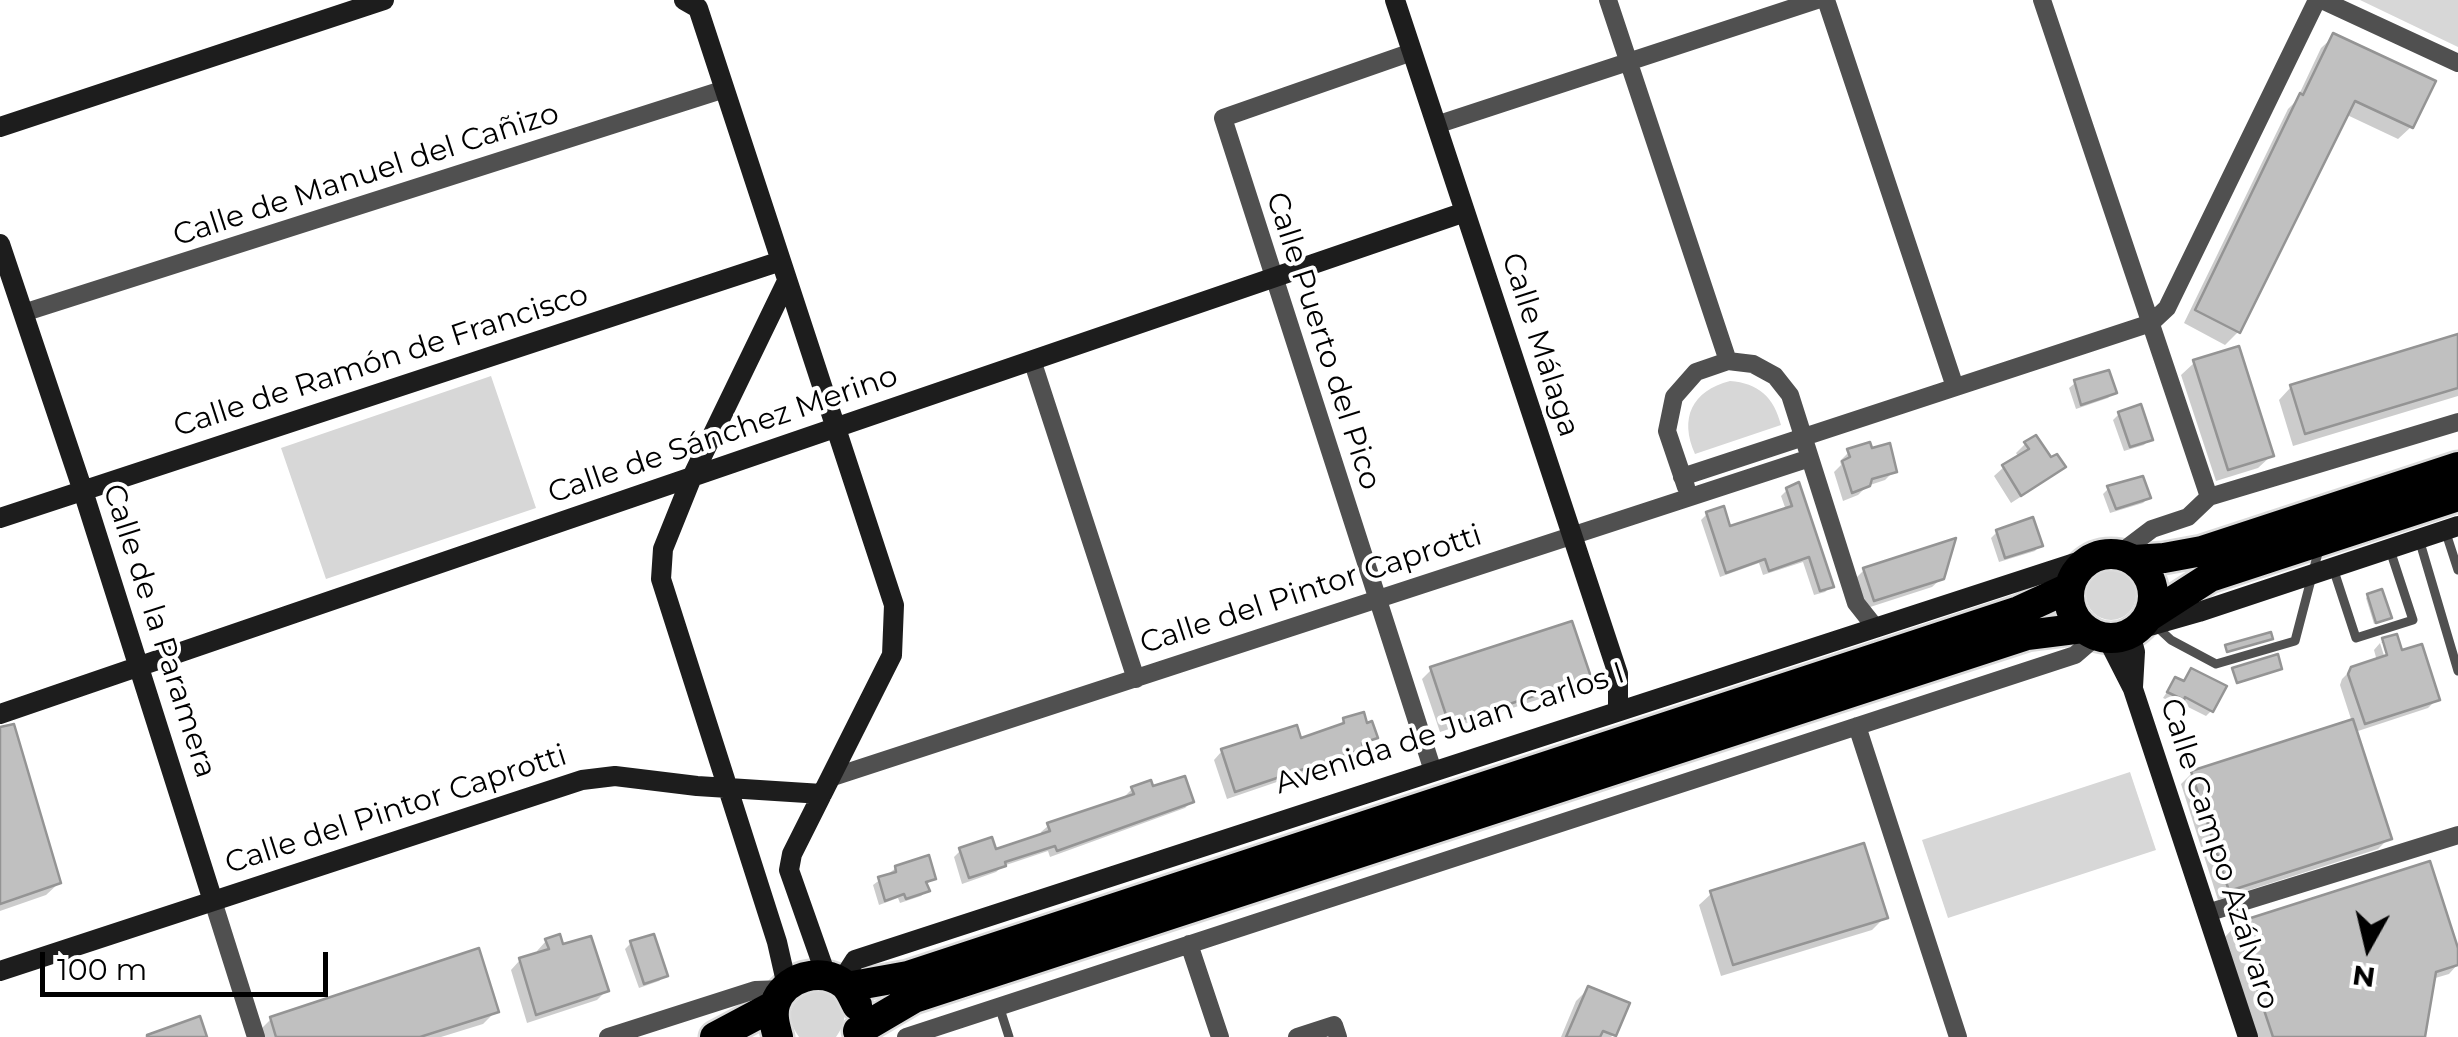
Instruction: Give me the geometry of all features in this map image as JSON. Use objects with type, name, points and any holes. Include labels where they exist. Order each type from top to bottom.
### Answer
[{"type":"highway","name":"Avenida de Juan Carlos I","points":[[2115,557],[2164,558],[2202,551],[2458,466]]},
{"type":"highway","points":[[856,1034],[914,998],[2027,635],[2122,630],[2210,578],[2322,561],[2458,496]]},
{"type":"highway","points":[[2115,557],[2148,576],[2154,597],[2122,630],[2070,610],[2068,588],[2076,570],[2115,557]]},
{"type":"highway","points":[[715,1037],[805,976],[838,981],[908,976],[2019,611],[2068,588]]},
{"type":"highway","points":[[838,981],[859,1008],[856,1034]]},
{"type":"highway","points":[[778,1037],[774,1022],[782,993]]},
{"type":"street","points":[[0,127],[384,0]]},
{"type":"street","points":[[684,0],[698,8],[894,605],[892,655],[792,854],[788,870],[838,981]]},
{"type":"street","name":"Calle Málaga","points":[[1395,0],[1618,674],[1618,711]]},
{"type":"street","points":[[1608,0],[1728,361]]},
{"type":"street","points":[[1436,126],[1817,0]]},
{"type":"street","points":[[1826,0],[1955,387]]},
{"type":"street","points":[[2042,0],[2209,497]]},
{"type":"street","points":[[1682,477],[2150,323],[2166,308],[2319,0],[2458,63]]},
{"type":"street","name":"Calle Puerto del Pico","points":[[1412,52],[1223,118],[1433,771]]},
{"type":"street","name":"Calle de Manuel del Cañizo","points":[[23,313],[724,89]]},
{"type":"street","name":"Calle de Sánchez Merino","points":[[0,714],[1465,212]]},
{"type":"street","name":"Calle de la Paramera","points":[[0,244],[256,1037]]},
{"type":"street","points":[[608,1037],[755,990],[782,993],[778,942],[661,579],[664,549],[692,477],[784,271]]},
{"type":"street","name":"Calle de Ramón de Francisco","points":[[0,518],[784,271]]},
{"type":"street","points":[[1032,360],[1136,679]]},
{"type":"street","points":[[1689,498],[1668,430],[1674,398],[1696,372],[1728,361],[1753,364],[1775,376],[1790,396],[1856,603],[1875,627]]},
{"type":"street","points":[[2115,557],[2152,529],[2188,516],[2209,497],[2458,422]]},
{"type":"street","name":"Calle del Pintor Caprotti","points":[[0,971],[582,780],[616,776],[728,789],[826,786],[1136,679],[1810,458]]},
{"type":"street","points":[[2322,561],[2390,549],[2452,528]]},
{"type":"street","name":"Avenida de Juan Carlos I","points":[[838,981],[854,960],[1875,627],[2115,557]]},
{"type":"street","points":[[1852,635],[1856,603]]},
{"type":"street","points":[[906,1037],[2074,655],[2122,630]]},
{"type":"street","name":"Calle Campo Azálvaro","points":[[2122,630],[2133,689],[2248,1037]]},
{"type":"street","points":[[1857,726],[1958,1037]]},
{"type":"street","points":[[2207,913],[2458,835]]},
{"type":"street","points":[[1188,944],[1220,1037]]},
{"type":"street","points":[[1297,1037],[1334,1025],[1338,1037]]},
{"type":"lane","points":[[2452,528],[2458,570]]},
{"type":"lane","points":[[2418,539],[2458,671]]},
{"type":"lane","points":[[2322,561],[2356,638],[2413,620],[2390,549]]},
{"type":"lane","points":[[2122,630],[2171,640],[2216,664],[2295,642],[2322,561]]},
{"type":"lane","points":[[999,1006],[1010,1037]]},
{"type":"shaded area","points":[[2360,0],[2458,0],[2458,47]]},
{"type":"shaded area","points":[[491,376],[536,508],[326,579],[281,448]]},
{"type":"shaded area","points":[[1730,381],[1763,393],[1781,425],[1695,454],[1688,429],[1692,408],[1706,392]]},
{"type":"shaded area","points":[[2111,570],[2129,577],[2136,595],[2129,613],[2111,620],[2093,613],[2086,595],[2093,577]]},
{"type":"shaded area","points":[[2130,772],[2156,850],[1948,918],[1922,840]]},
{"type":"shaded area","points":[[818,990],[834,997],[843,1008],[841,1029],[836,1037],[799,1037],[791,1021],[792,1007]]},
{"type":"building","points":[[2333,33],[2436,81],[2413,128],[2355,101],[2240,333],[2195,310]]},
{"type":"building","points":[[2458,334],[2458,388],[2305,434],[2290,385]]},
{"type":"building","points":[[2239,346],[2274,456],[2228,470],[2193,360]]},
{"type":"building","points":[[2109,370],[2117,393],[2081,405],[2074,380]]},
{"type":"building","points":[[2141,404],[2153,440],[2130,447],[2118,412]]},
{"type":"building","points":[[2036,435],[2051,457],[2057,454],[2066,467],[2021,496],[2002,465],[2029,449],[2024,442]]},
{"type":"building","points":[[1870,442],[1872,448],[1890,443],[1897,472],[1872,479],[1870,486],[1852,493],[1842,461],[1850,457],[1847,449]]},
{"type":"building","points":[[2143,476],[2151,498],[2116,509],[2107,486]]},
{"type":"building","points":[[1799,482],[1834,587],[1820,591],[1809,557],[1769,571],[1765,559],[1726,573],[1706,512],[1724,506],[1730,526],[1792,506],[1786,488]]},
{"type":"building","points":[[2033,517],[2043,546],[2005,558],[1996,530]]},
{"type":"building","points":[[1956,538],[1944,579],[1874,601],[1863,568]]},
{"type":"building","points":[[2382,589],[2392,618],[2376,623],[2367,594]]},
{"type":"building","points":[[1572,621],[1591,677],[1449,724],[1430,667]]},
{"type":"building","points":[[2271,632],[2273,639],[2227,652],[2225,645]]},
{"type":"building","points":[[2397,634],[2402,650],[2422,644],[2440,700],[2365,724],[2348,674],[2351,667],[2387,655],[2382,638]]},
{"type":"building","points":[[2278,654],[2282,669],[2237,683],[2232,668]]},
{"type":"building","points":[[2191,668],[2227,686],[2213,712],[2167,692],[2175,677],[2184,681]]},
{"type":"building","points":[[1364,712],[1378,738],[1362,743],[1364,749],[1235,792],[1221,749],[1297,725],[1301,738]]},
{"type":"building","points":[[2353,719],[2392,839],[2229,891],[2191,771]]},
{"type":"building","points":[[14,724],[61,883],[0,904],[0,727]]},
{"type":"building","points":[[1185,776],[1194,802],[1057,851],[1055,846],[1005,862],[1006,866],[969,878],[959,848],[992,837],[996,849],[1050,831],[1047,823],[1134,794],[1131,787],[1151,780],[1153,786]]},
{"type":"building","points":[[1864,843],[1888,918],[1733,965],[1710,891]]},
{"type":"building","points":[[929,855],[936,879],[926,882],[930,891],[885,901],[878,877],[896,872],[895,866]]},
{"type":"building","points":[[2430,861],[2458,948],[2458,965],[2436,972],[2425,1037],[2273,1037],[2235,923]]},
{"type":"building","points":[[560,934],[563,944],[591,936],[609,991],[536,1015],[519,958],[549,949],[545,939]]},
{"type":"building","points":[[654,934],[668,976],[644,984],[630,941]]},
{"type":"building","points":[[479,948],[499,1012],[420,1037],[276,1037],[270,1017]]},
{"type":"building","points":[[1588,986],[1630,1003],[1616,1036],[1603,1031],[1600,1037],[1566,1037]]},
{"type":"building","points":[[200,1016],[207,1037],[147,1037],[147,1035]]}]
